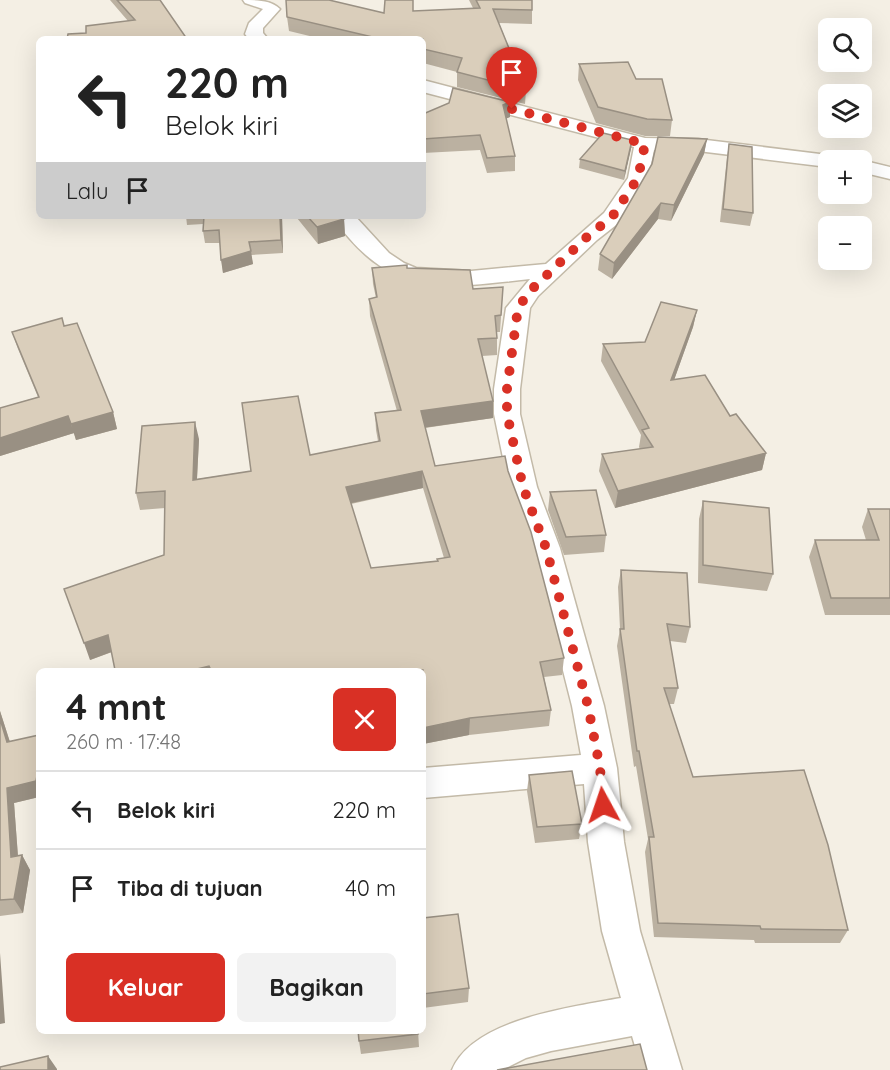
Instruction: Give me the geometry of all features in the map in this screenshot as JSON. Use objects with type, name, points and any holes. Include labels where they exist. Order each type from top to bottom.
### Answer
[{"type":"street","points":[[251,0],[268,5],[272,9],[255,27],[256,36]]},
{"type":"street","points":[[426,87],[645,144],[698,145],[818,160]]},
{"type":"street","points":[[645,144],[638,178],[612,217],[530,291],[518,308],[507,389],[507,414],[523,487],[546,548],[588,706],[600,768],[606,842],[621,931],[662,1070]]},
{"type":"street","points":[[872,169],[890,173]]},
{"type":"street","points":[[346,219],[384,259],[408,274],[443,278],[552,270]]},
{"type":"street","points":[[426,783],[600,768]]},
{"type":"street","points":[[472,1070],[497,1049],[520,1039],[644,1014]]},
{"type":"building","points":[[117,0],[160,0],[185,36],[68,36],[68,34],[86,33],[86,26],[135,20]]},
{"type":"building","points":[[286,0],[329,0],[384,13],[385,0],[413,0],[413,11],[480,8],[476,0],[532,0],[532,10],[493,9],[526,90],[457,72],[462,58],[426,50],[426,36],[368,36],[287,17]]},
{"type":"building","points":[[628,62],[636,79],[662,79],[672,120],[647,119],[598,107],[579,64]]},
{"type":"building","points":[[453,88],[510,102],[503,105],[515,156],[487,158],[480,135],[426,139],[426,113],[449,103]]},
{"type":"building","points":[[603,133],[632,140],[625,171],[580,159]]},
{"type":"building","points":[[658,137],[707,139],[674,205],[661,203],[614,263],[600,254],[652,164]]},
{"type":"building","points":[[729,144],[752,147],[753,213],[723,209]]},
{"type":"building","points":[[204,219],[280,219],[281,240],[249,242],[251,251],[221,260],[219,230],[203,231]]},
{"type":"building","points":[[310,219],[344,219],[317,227]]},
{"type":"building","points":[[407,265],[407,268],[470,270],[473,289],[503,287],[501,315],[495,316],[497,338],[478,339],[493,401],[421,411],[435,466],[505,456],[508,471],[531,532],[564,658],[540,662],[551,710],[470,718],[426,727],[426,668],[210,668],[209,666],[201,668],[115,668],[108,635],[84,643],[64,589],[164,555],[165,491],[136,493],[142,426],[195,422],[193,480],[251,471],[242,403],[298,396],[310,455],[380,441],[375,413],[401,410],[369,299],[377,297],[372,268]],"holes":[[[422,471],[450,557],[437,559],[438,561],[371,568],[346,487]]]},
{"type":"building","points":[[661,302],[697,310],[671,380],[705,375],[730,416],[736,414],[766,453],[618,491],[602,454],[653,447],[642,430],[649,428],[603,344],[645,342]]},
{"type":"building","points":[[62,318],[64,326],[77,323],[113,412],[71,424],[68,416],[0,438],[0,408],[39,397],[12,332]]},
{"type":"building","points":[[596,490],[606,535],[566,537],[550,492]]},
{"type":"building","points":[[703,501],[769,508],[773,574],[703,565]]},
{"type":"building","points":[[868,509],[890,509],[890,598],[831,598],[815,540],[879,540]]},
{"type":"building","points":[[621,570],[687,573],[690,627],[667,624],[678,688],[664,688],[693,777],[804,770],[828,845],[848,930],[761,929],[760,926],[658,923],[649,837],[654,837],[639,751],[637,751],[620,629],[624,629]]},
{"type":"building","points":[[0,719],[7,742],[36,736],[36,781],[7,788],[11,857],[22,855],[14,899],[0,900]]},
{"type":"building","points":[[572,771],[582,824],[537,827],[529,775]]},
{"type":"building","points":[[458,914],[469,988],[426,994],[426,918]]},
{"type":"building","points":[[358,1034],[418,1034],[359,1041]]},
{"type":"building","points":[[640,1044],[647,1070],[497,1070]]},
{"type":"building","points":[[48,1056],[48,1070],[0,1070],[0,1067]]},
{"type":"route","points":[[512,109],[645,144],[638,178],[612,217],[589,235],[530,291],[518,308],[507,389],[507,414],[523,487],[546,548],[588,706],[600,768],[603,805]]}]
